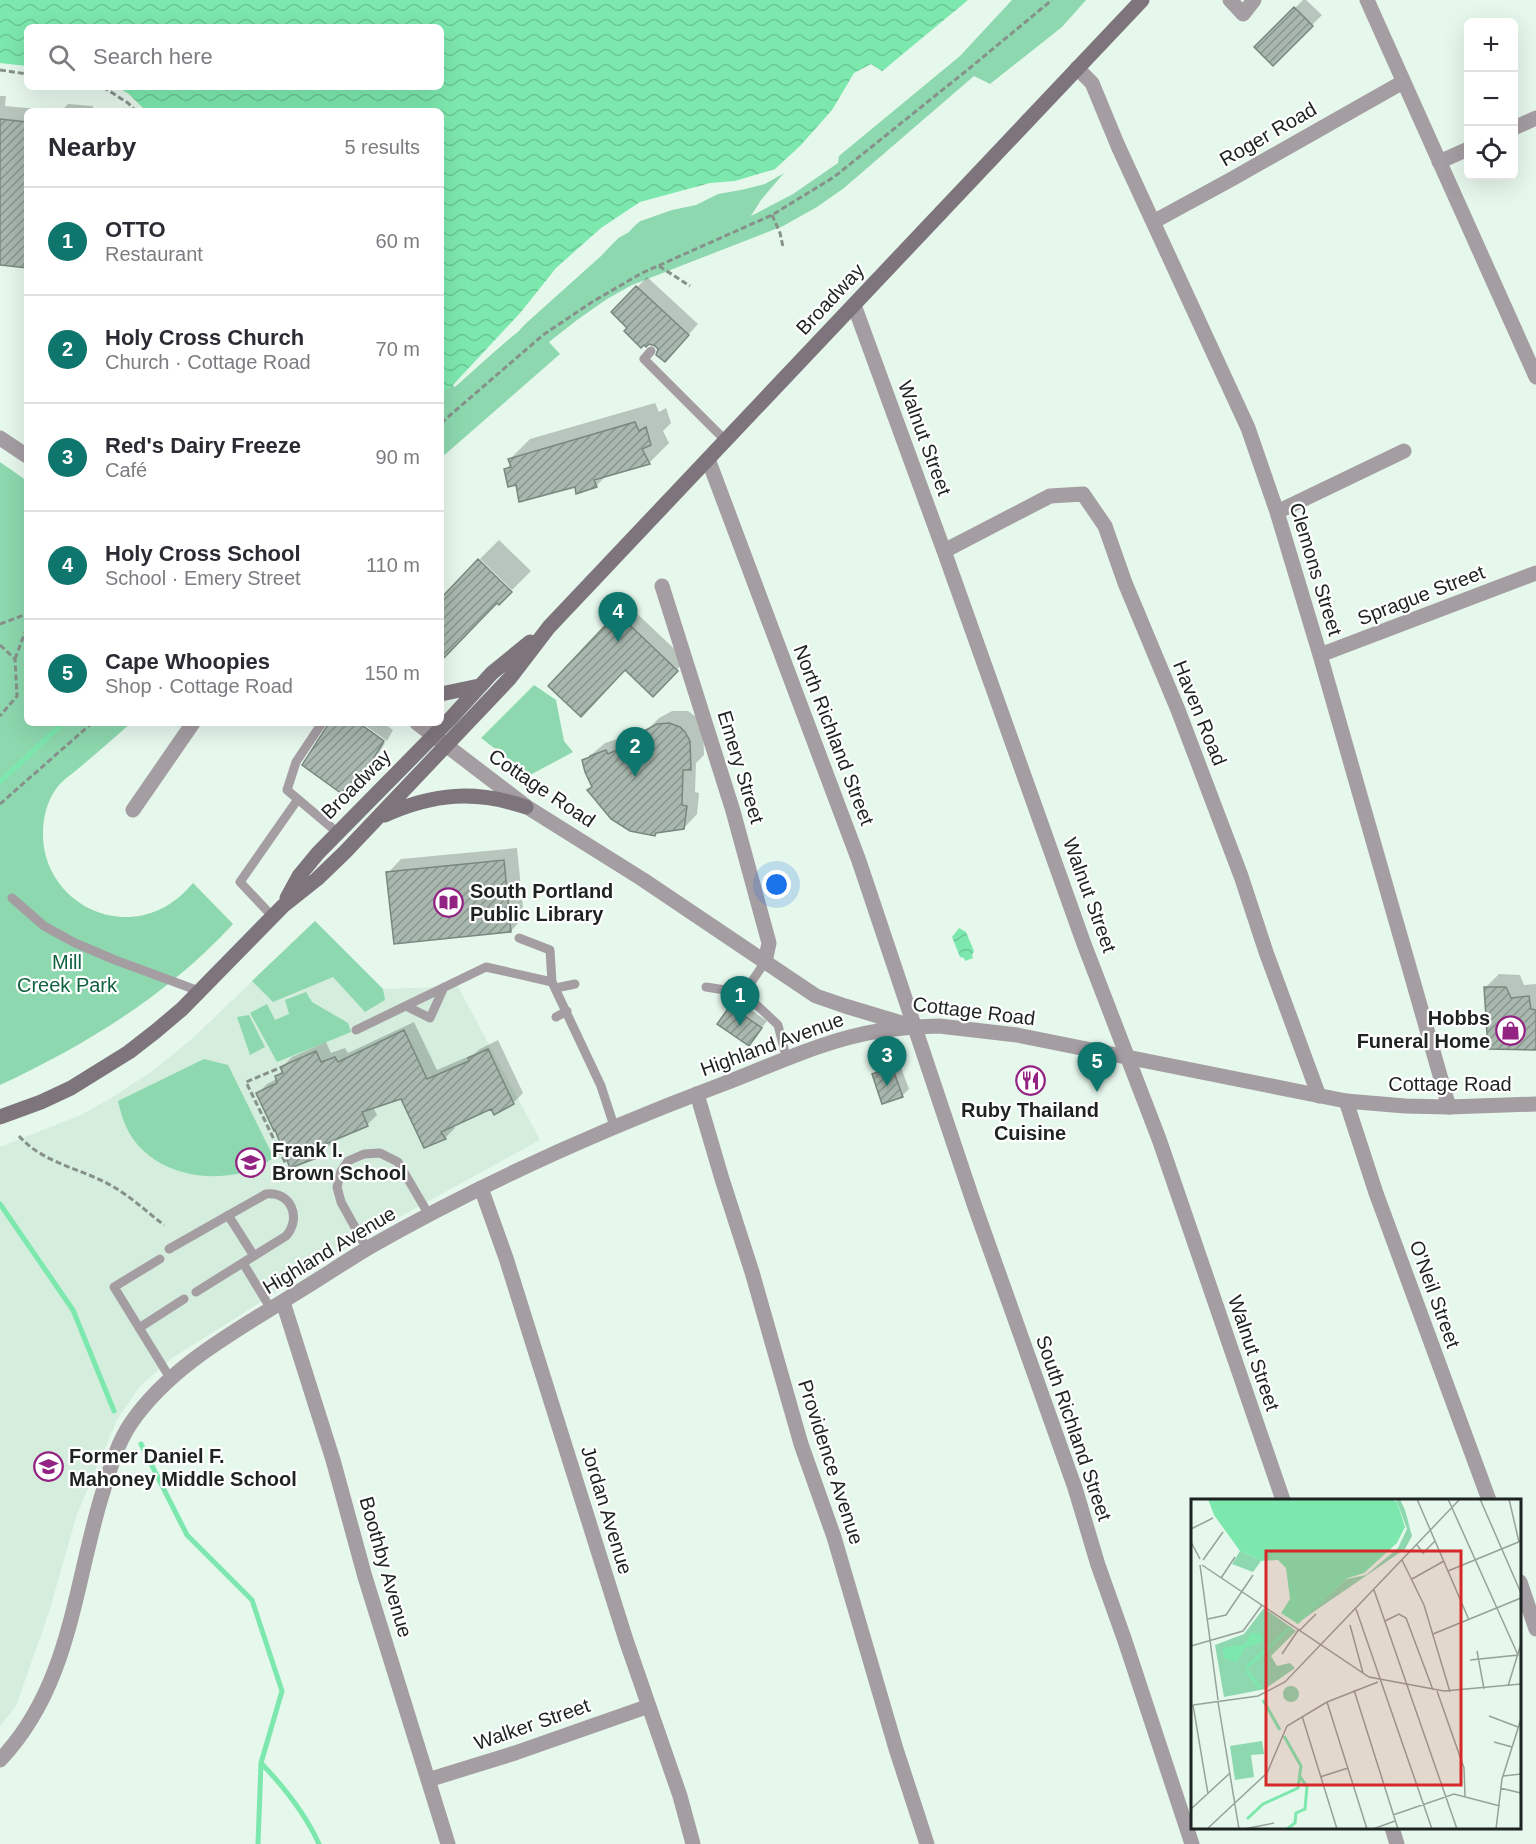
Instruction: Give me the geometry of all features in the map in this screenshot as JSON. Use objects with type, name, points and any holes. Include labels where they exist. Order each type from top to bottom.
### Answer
[{"type":"main road","name":"Broadway","points":[[0,1117],[71,1088],[156,1031],[182,1009],[278,911],[338,859],[510,678],[549,627],[1142,0]]},
{"type":"main road","name":"Broadway","points":[[444,725],[492,673],[549,627]]},
{"type":"main road","points":[[444,693],[479,686]]},
{"type":"main road","name":"Broadway","points":[[278,911],[299,876],[318,853],[443,726]]},
{"type":"main road","points":[[380,817],[423,801],[461,795],[495,798],[526,807]]},
{"type":"street","points":[[1230,0],[1243,14],[1254,0]]},
{"type":"street","points":[[1367,0],[1536,377]]},
{"type":"street","name":"Clemons Street","points":[[1077,68],[1092,83],[1118,146],[1244,419],[1277,512],[1320,655],[1449,1107]]},
{"type":"street","name":"Roger Road","points":[[1153,222],[1402,82]]},
{"type":"street","points":[[1518,126],[1536,118]]},
{"type":"street","points":[[1439,162],[1464,151]]},
{"type":"street","name":"Walnut Street","points":[[854,305],[1081,933],[1129,1058],[1283,1499]]},
{"type":"street","points":[[0,438],[24,454]]},
{"type":"street","points":[[1277,512],[1404,451]]},
{"type":"street","name":"North Richland Street","points":[[708,459],[859,861],[915,1027]]},
{"type":"street","name":"Haven Road","points":[[944,551],[1050,496],[1083,494],[1105,526],[1125,583],[1178,710],[1241,876],[1266,952],[1319,1096]]},
{"type":"street","name":"Sprague Street","points":[[1320,655],[1536,573]]},
{"type":"street","name":"Emery Street","points":[[662,586],[733,811],[768,943],[765,962]]},
{"type":"street","points":[[133,810],[191,726]]},
{"type":"street","name":"Cottage Road","points":[[420,726],[526,807],[642,879],[816,996],[845,1006],[915,1027],[939,1026],[1017,1035],[1346,1101],[1449,1107],[1536,1104]]},
{"type":"street","name":"Highland Avenue","points":[[0,1760],[30,1722],[48,1689],[68,1633],[90,1534],[113,1458],[130,1424],[170,1378],[206,1350],[367,1249],[481,1188],[614,1126],[824,1045],[878,1031],[915,1027]]},
{"type":"street","name":"South Richland Street","points":[[915,1027],[974,1203],[1075,1488],[1101,1575],[1192,1844]]},
{"type":"street","name":"Providence Avenue","points":[[697,1094],[752,1272],[801,1444],[834,1537],[896,1749],[927,1844]]},
{"type":"street","name":"O'Neil Street","points":[[1346,1101],[1376,1193],[1489,1499]]},
{"type":"street","name":"Jordan Avenue","points":[[481,1188],[573,1468],[607,1583],[680,1796],[693,1844]]},
{"type":"street","name":"Boothby Avenue","points":[[277,1305],[333,1460],[365,1577],[448,1844]]},
{"type":"street","points":[[1521,1585],[1536,1629]]},
{"type":"street","name":"Walker Street","points":[[428,1780],[649,1706]]},
{"type":"street","points":[[1393,1829],[1397,1844]]},
{"type":"lane","points":[[651,351],[644,359],[725,440]]},
{"type":"lane","points":[[320,726],[296,762],[287,790],[338,833]]},
{"type":"lane","points":[[278,911],[240,882],[298,799]]},
{"type":"lane","points":[[12,898],[44,926],[75,943],[199,992]]},
{"type":"lane","points":[[519,938],[550,950],[554,985],[601,1086],[614,1126]]},
{"type":"lane","points":[[356,1030],[444,987],[485,962],[554,985],[575,984]]},
{"type":"lane","points":[[744,993],[765,962]]},
{"type":"lane","points":[[406,1006],[430,1018],[444,987]]},
{"type":"lane","points":[[706,987],[744,993],[778,1025],[787,1060]]},
{"type":"lane","points":[[556,1017],[567,1011]]},
{"type":"lane","points":[[367,1249],[342,1202],[337,1187],[341,1171],[348,1161],[364,1154],[380,1153],[398,1162],[429,1215]]},
{"type":"lane","points":[[169,1249],[266,1194],[274,1193],[288,1202],[293,1211],[294,1220],[292,1230],[286,1236],[196,1292]]},
{"type":"lane","points":[[228,1215],[254,1256]]},
{"type":"lane","points":[[160,1259],[114,1287],[170,1378]]},
{"type":"lane","points":[[243,1263],[277,1305]]},
{"type":"lane","points":[[139,1328],[184,1299]]},
{"type":"path","points":[[444,420],[543,335],[592,302],[659,266],[772,215],[834,177],[1052,0]]},
{"type":"path","points":[[0,70],[24,74]]},
{"type":"path","points":[[108,90],[133,108]]},
{"type":"path","points":[[772,215],[783,247]]},
{"type":"path","points":[[659,266],[690,286]]},
{"type":"path","points":[[0,624],[24,615]]},
{"type":"path","points":[[0,716],[17,696],[15,659],[24,635]]},
{"type":"path","points":[[0,645],[15,659]]},
{"type":"path","points":[[0,804],[89,726]]},
{"type":"path","points":[[277,1069],[246,1082],[286,1164]]},
{"type":"path","points":[[19,1136],[28,1146],[58,1164],[77,1169],[113,1186],[164,1225]]},
{"type":"shaded area","name":"Frank I. Brown School","points":[[315,921],[383,989],[441,987],[455,981],[540,1140],[372,1232],[172,1358],[139,1387],[117,1420],[77,1514],[49,1612],[16,1706],[0,1726],[0,1147],[81,1115],[151,1072],[193,1038]]},
{"type":"green space","points":[[1012,0],[1086,0],[1062,27],[990,84],[974,76],[844,188],[817,207],[783,226],[632,285],[577,320],[549,342],[560,354],[444,455],[444,391],[519,331],[533,314],[608,244],[629,232],[638,222],[672,210],[696,205],[718,194],[765,184],[784,173],[761,200],[751,216],[793,194],[838,163],[839,156],[960,56]]},
{"type":"green space","name":"Mill Creek Park","points":[[0,462],[24,479],[24,726],[128,726],[64,780],[50,799],[43,833],[45,852],[51,870],[74,898],[89,908],[106,915],[125,917],[144,915],[165,907],[193,883],[233,924],[182,973],[125,1016],[64,1053],[0,1085]]},
{"type":"green space","points":[[534,685],[556,700],[564,741],[573,752],[530,775],[481,738]]},
{"type":"green space","points":[[315,921],[383,989],[385,1000],[365,1012],[333,977],[273,1002],[252,981]]},
{"type":"green space","points":[[306,992],[312,1002],[348,1023],[351,1032],[277,1062],[250,1013],[267,1004],[275,1020],[289,1014],[285,1000]]},
{"type":"green space","points":[[249,1015],[265,1047],[250,1055],[237,1017]]},
{"type":"green space","points":[[204,1059],[228,1065],[274,1158],[249,1171],[232,1175],[195,1175],[161,1163],[146,1153],[134,1140],[125,1124],[118,1101]]},
{"type":"water","points":[[0,0],[968,0],[851,97],[779,173],[646,212],[444,391],[444,108],[143,108],[122,90],[444,90],[444,24],[24,24],[24,66],[0,63]]},
{"type":"water","points":[[959,928],[966,932],[974,951],[973,958],[965,961],[960,957],[952,937]]},
{"type":"pier","points":[[871,64],[882,71],[781,175],[647,215],[624,232],[601,256],[455,387],[453,385],[521,312],[556,268],[601,228],[640,202],[710,183],[735,181],[775,169],[800,146],[832,110],[854,73]]},
{"type":"building","points":[[1294,7],[1313,26],[1273,66],[1254,47]]},
{"type":"building","points":[[0,119],[24,122],[24,268],[0,265]]},
{"type":"building","points":[[636,286],[689,335],[665,362],[656,355],[658,349],[655,346],[649,344],[641,348],[624,331],[627,328],[611,312]]},
{"type":"building","points":[[635,422],[639,431],[646,427],[651,445],[642,449],[650,464],[594,480],[597,487],[576,494],[575,487],[519,502],[516,485],[508,487],[504,469],[511,467],[508,459]]},
{"type":"building","points":[[478,559],[512,592],[499,605],[497,603],[444,658],[444,595]]},
{"type":"building","points":[[617,613],[678,671],[653,697],[625,670],[581,717],[548,686]]},
{"type":"building","points":[[669,723],[680,727],[690,741],[691,770],[683,770],[682,805],[687,806],[684,829],[656,833],[655,836],[630,831],[611,819],[587,790],[592,787],[582,760],[606,750],[608,754],[646,736],[644,731],[657,724]]},
{"type":"building","points":[[327,726],[363,726],[384,741],[349,799],[302,765]]},
{"type":"building","name":"South Portland Public Library","points":[[504,860],[511,932],[394,944],[386,872]]},
{"type":"building","name":"Hobbs Funeral Home","points":[[1484,987],[1506,987],[1511,998],[1529,996],[1531,1009],[1536,1010],[1536,1050],[1488,1049]]},
{"type":"building","points":[[730,1006],[762,1028],[749,1046],[717,1024]]},
{"type":"building","points":[[404,1030],[427,1079],[469,1061],[468,1058],[488,1049],[514,1104],[494,1115],[491,1109],[441,1132],[446,1139],[424,1148],[401,1099],[362,1112],[368,1126],[318,1147],[322,1156],[290,1168],[275,1130],[256,1093],[277,1083],[275,1076],[283,1073],[280,1067],[316,1051],[321,1062],[335,1057],[338,1062]]},
{"type":"building","points":[[892,1067],[903,1097],[882,1104],[872,1074]]},
{"type":"waterway","points":[[0,782],[60,726]]},
{"type":"waterway","points":[[0,1204],[73,1310],[114,1411]]},
{"type":"waterway","points":[[141,1444],[187,1535],[252,1600],[282,1691],[261,1763],[258,1844]]},
{"type":"waterway","points":[[261,1763],[294,1801],[319,1844]]},
{"type":"place","name":"Holy Cross School","points":[[618,642]]},
{"type":"place","name":"Holy Cross Church","points":[[635,777]]},
{"type":"place","name":"South Portland Public Library","points":[[449,902]]},
{"type":"place","name":"OTTO","points":[[740,1026]]},
{"type":"place","name":"Hobbs Funeral Home","points":[[1511,1030]]},
{"type":"place","name":"Ruby Thailand Cuisine","points":[[1030,1080]]},
{"type":"place","name":"Red's Dairy Freeze","points":[[887,1086]]},
{"type":"place","name":"Cape Whoopies","points":[[1097,1092]]},
{"type":"place","name":"Frank I. Brown School","points":[[251,1162]]},
{"type":"place","name":"Former Daniel F. Mahoney Middle School","points":[[48,1467]]}]
